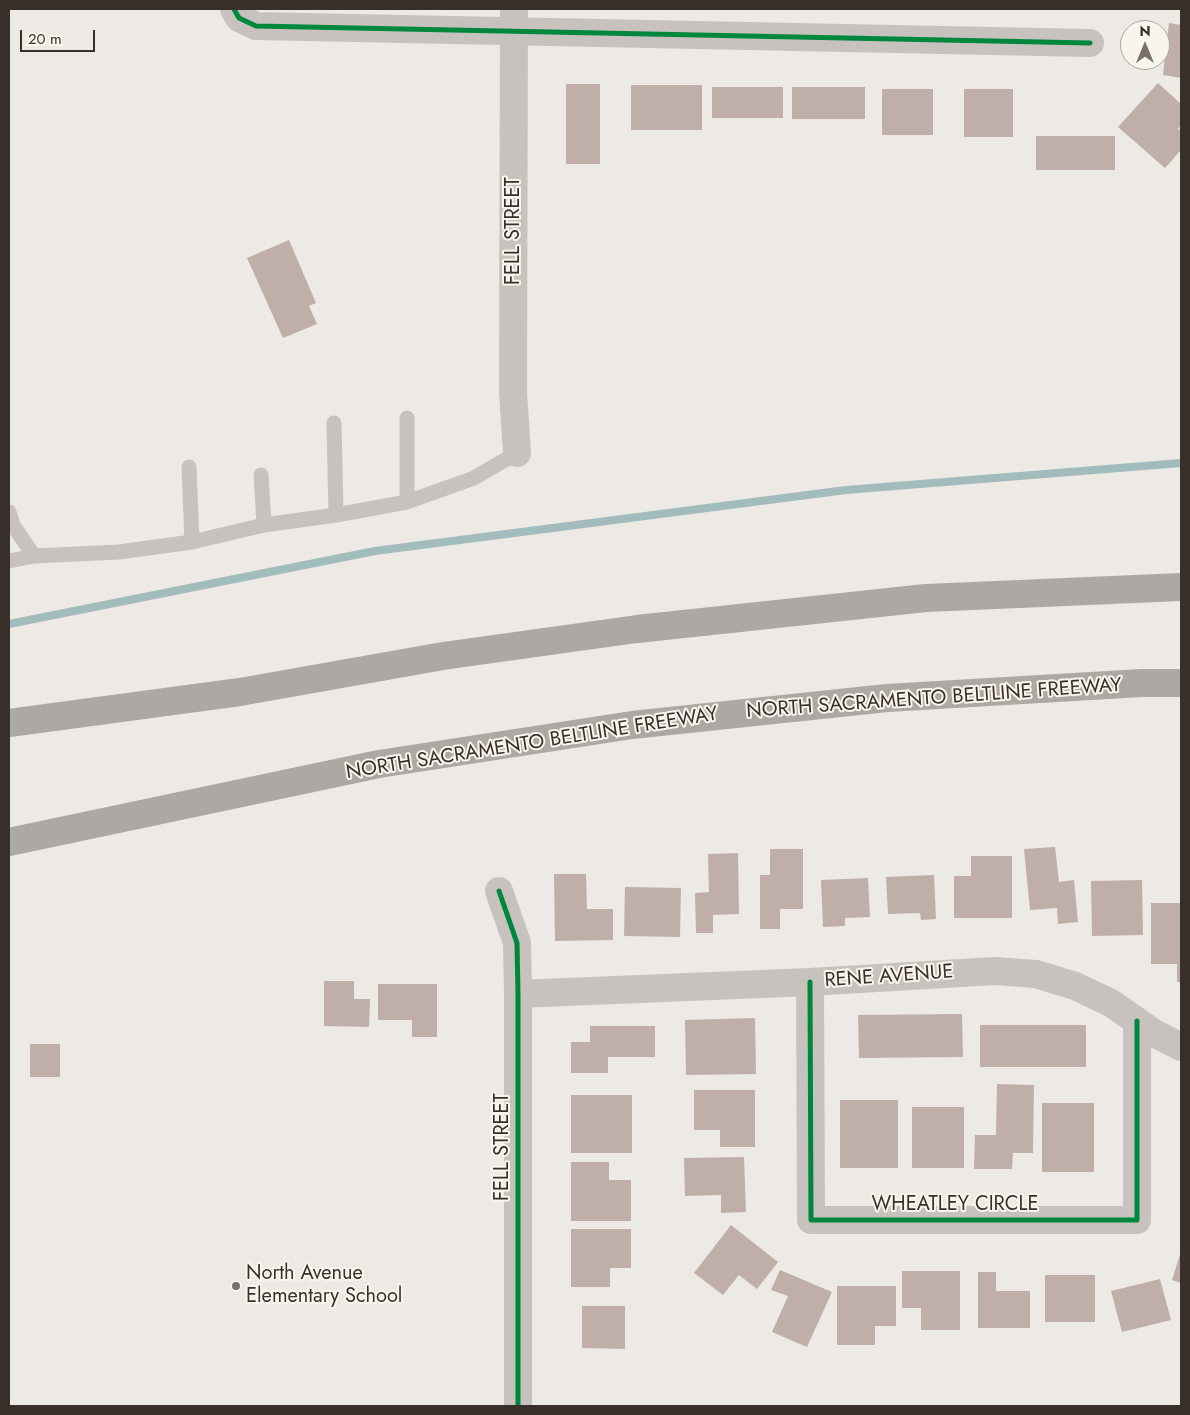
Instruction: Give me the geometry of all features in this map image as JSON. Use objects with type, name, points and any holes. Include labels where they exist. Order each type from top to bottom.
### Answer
[{"type":"highway","points":[[9,723],[240,692],[443,656],[637,629],[926,598],[1181,587]]},
{"type":"highway","points":[[1142,683],[1181,688]]},
{"type":"highway","name":"NORTH SACRAMENTO BELTLINE FREEWAY","points":[[9,842],[379,764],[632,725],[887,698],[1142,683],[1181,683]]},
{"type":"street","points":[[237,13],[256,26],[514,20],[1090,43]]},
{"type":"street","name":"FELL STREET","points":[[514,20],[513,392],[517,453]]},
{"type":"street","name":"FELL STREET","points":[[499,890],[516,943],[518,994],[518,1406]]},
{"type":"street","name":"RENE AVENUE","points":[[518,994],[810,982],[996,970],[1036,974],[1075,986],[1111,1003],[1154,1033],[1181,1047]]},
{"type":"street","name":"WHEATLEY CIRCLE","points":[[810,982],[811,1220],[1137,1220],[1137,1021]]},
{"type":"lane","points":[[407,418],[408,502]]},
{"type":"lane","points":[[334,423],[336,515]]},
{"type":"lane","points":[[9,561],[34,556],[119,552],[192,542],[264,525],[408,502],[474,478],[517,453]]},
{"type":"lane","points":[[189,467],[192,542]]},
{"type":"lane","points":[[261,475],[264,525]]},
{"type":"lane","points":[[9,512],[13,525],[34,556]]},
{"type":"building","points":[[1170,23],[1181,25],[1181,78],[1163,75],[1164,70],[1170,70]]},
{"type":"building","points":[[1158,83],[1181,104],[1181,125],[1178,129],[1181,131],[1181,150],[1165,168],[1118,127]]},
{"type":"building","points":[[566,84],[600,84],[600,164],[566,164]]},
{"type":"building","points":[[631,85],[702,85],[702,130],[631,130]]},
{"type":"building","points":[[712,87],[783,87],[783,118],[712,118]]},
{"type":"building","points":[[792,87],[865,87],[865,119],[792,119]]},
{"type":"building","points":[[882,89],[933,89],[933,135],[882,135]]},
{"type":"building","points":[[964,89],[1013,89],[1013,137],[964,137]]},
{"type":"building","points":[[1036,136],[1115,136],[1115,170],[1036,170]]},
{"type":"building","points":[[289,240],[316,303],[309,306],[317,324],[283,338],[247,258]]},
{"type":"building","points":[[1055,847],[1059,882],[1074,880],[1078,922],[1058,924],[1057,908],[1030,910],[1024,849]]},
{"type":"building","points":[[770,849],[803,849],[803,909],[780,909],[780,929],[760,929],[760,875],[770,875]]},
{"type":"building","points":[[738,853],[739,914],[713,915],[713,933],[696,933],[695,893],[709,892],[708,854]]},
{"type":"building","points":[[971,856],[1012,856],[1012,918],[954,918],[954,876],[971,876]]},
{"type":"building","points":[[554,874],[586,874],[587,909],[613,909],[613,940],[555,941]]},
{"type":"building","points":[[934,875],[936,919],[921,920],[920,913],[888,914],[886,877]]},
{"type":"building","points":[[868,878],[870,917],[845,918],[845,926],[823,927],[821,880]]},
{"type":"building","points":[[1142,880],[1143,935],[1092,936],[1091,881]]},
{"type":"building","points":[[625,887],[681,888],[680,937],[624,936]]},
{"type":"building","points":[[1151,903],[1181,903],[1181,982],[1177,982],[1177,964],[1151,964]]},
{"type":"building","points":[[324,981],[354,981],[354,999],[370,999],[369,1027],[324,1026]]},
{"type":"building","points":[[378,984],[437,984],[437,1037],[412,1037],[412,1020],[378,1020]]},
{"type":"building","points":[[962,1014],[963,1057],[859,1058],[858,1015]]},
{"type":"building","points":[[755,1018],[756,1074],[686,1075],[685,1020]]},
{"type":"building","points":[[980,1025],[1086,1025],[1086,1067],[980,1067]]},
{"type":"building","points":[[590,1026],[655,1026],[655,1057],[608,1057],[608,1073],[571,1073],[571,1042],[590,1042]]},
{"type":"building","points":[[30,1044],[60,1044],[60,1077],[30,1077]]},
{"type":"building","points":[[997,1084],[1034,1085],[1033,1153],[1013,1153],[1012,1169],[974,1169],[975,1135],[996,1135]]},
{"type":"building","points":[[694,1090],[755,1090],[755,1147],[720,1147],[720,1130],[694,1130]]},
{"type":"building","points":[[571,1095],[632,1095],[632,1153],[571,1153]]},
{"type":"building","points":[[840,1100],[898,1100],[898,1168],[840,1168]]},
{"type":"building","points":[[1042,1103],[1094,1103],[1094,1172],[1042,1172]]},
{"type":"building","points":[[912,1107],[964,1107],[964,1168],[912,1168]]},
{"type":"building","points":[[744,1157],[746,1212],[721,1213],[721,1195],[685,1196],[684,1158]]},
{"type":"building","points":[[571,1162],[609,1162],[609,1180],[631,1180],[631,1221],[571,1221]]},
{"type":"building","points":[[731,1225],[778,1262],[757,1289],[739,1275],[723,1295],[694,1273]]},
{"type":"building","points":[[571,1229],[631,1229],[631,1268],[610,1268],[610,1287],[571,1287]]},
{"type":"building","points":[[1181,1251],[1181,1283],[1172,1280]]},
{"type":"building","points":[[780,1270],[832,1292],[807,1347],[772,1332],[788,1296],[771,1290]]},
{"type":"building","points":[[902,1271],[960,1271],[960,1330],[921,1330],[921,1308],[902,1308]]},
{"type":"building","points":[[978,1272],[996,1272],[996,1291],[1030,1291],[1030,1328],[978,1328]]},
{"type":"building","points":[[1045,1275],[1095,1275],[1095,1322],[1045,1322]]},
{"type":"building","points":[[1160,1279],[1171,1320],[1122,1332],[1111,1291]]},
{"type":"building","points":[[837,1286],[896,1286],[896,1326],[875,1326],[875,1345],[837,1345]]},
{"type":"building","points":[[582,1306],[625,1306],[625,1349],[582,1348]]},
{"type":"waterway","points":[[9,624],[375,551],[846,490],[1181,463]]},
{"type":"cycle path","points":[[234,9],[239,18],[256,26],[1090,43]]},
{"type":"cycle path","points":[[499,891],[517,943],[518,1406]]},
{"type":"cycle path","points":[[810,982],[811,1220],[1137,1220],[1137,1021]]},
{"type":"place","name":"North Avenue Elementary School","points":[[236,1286]]}]
